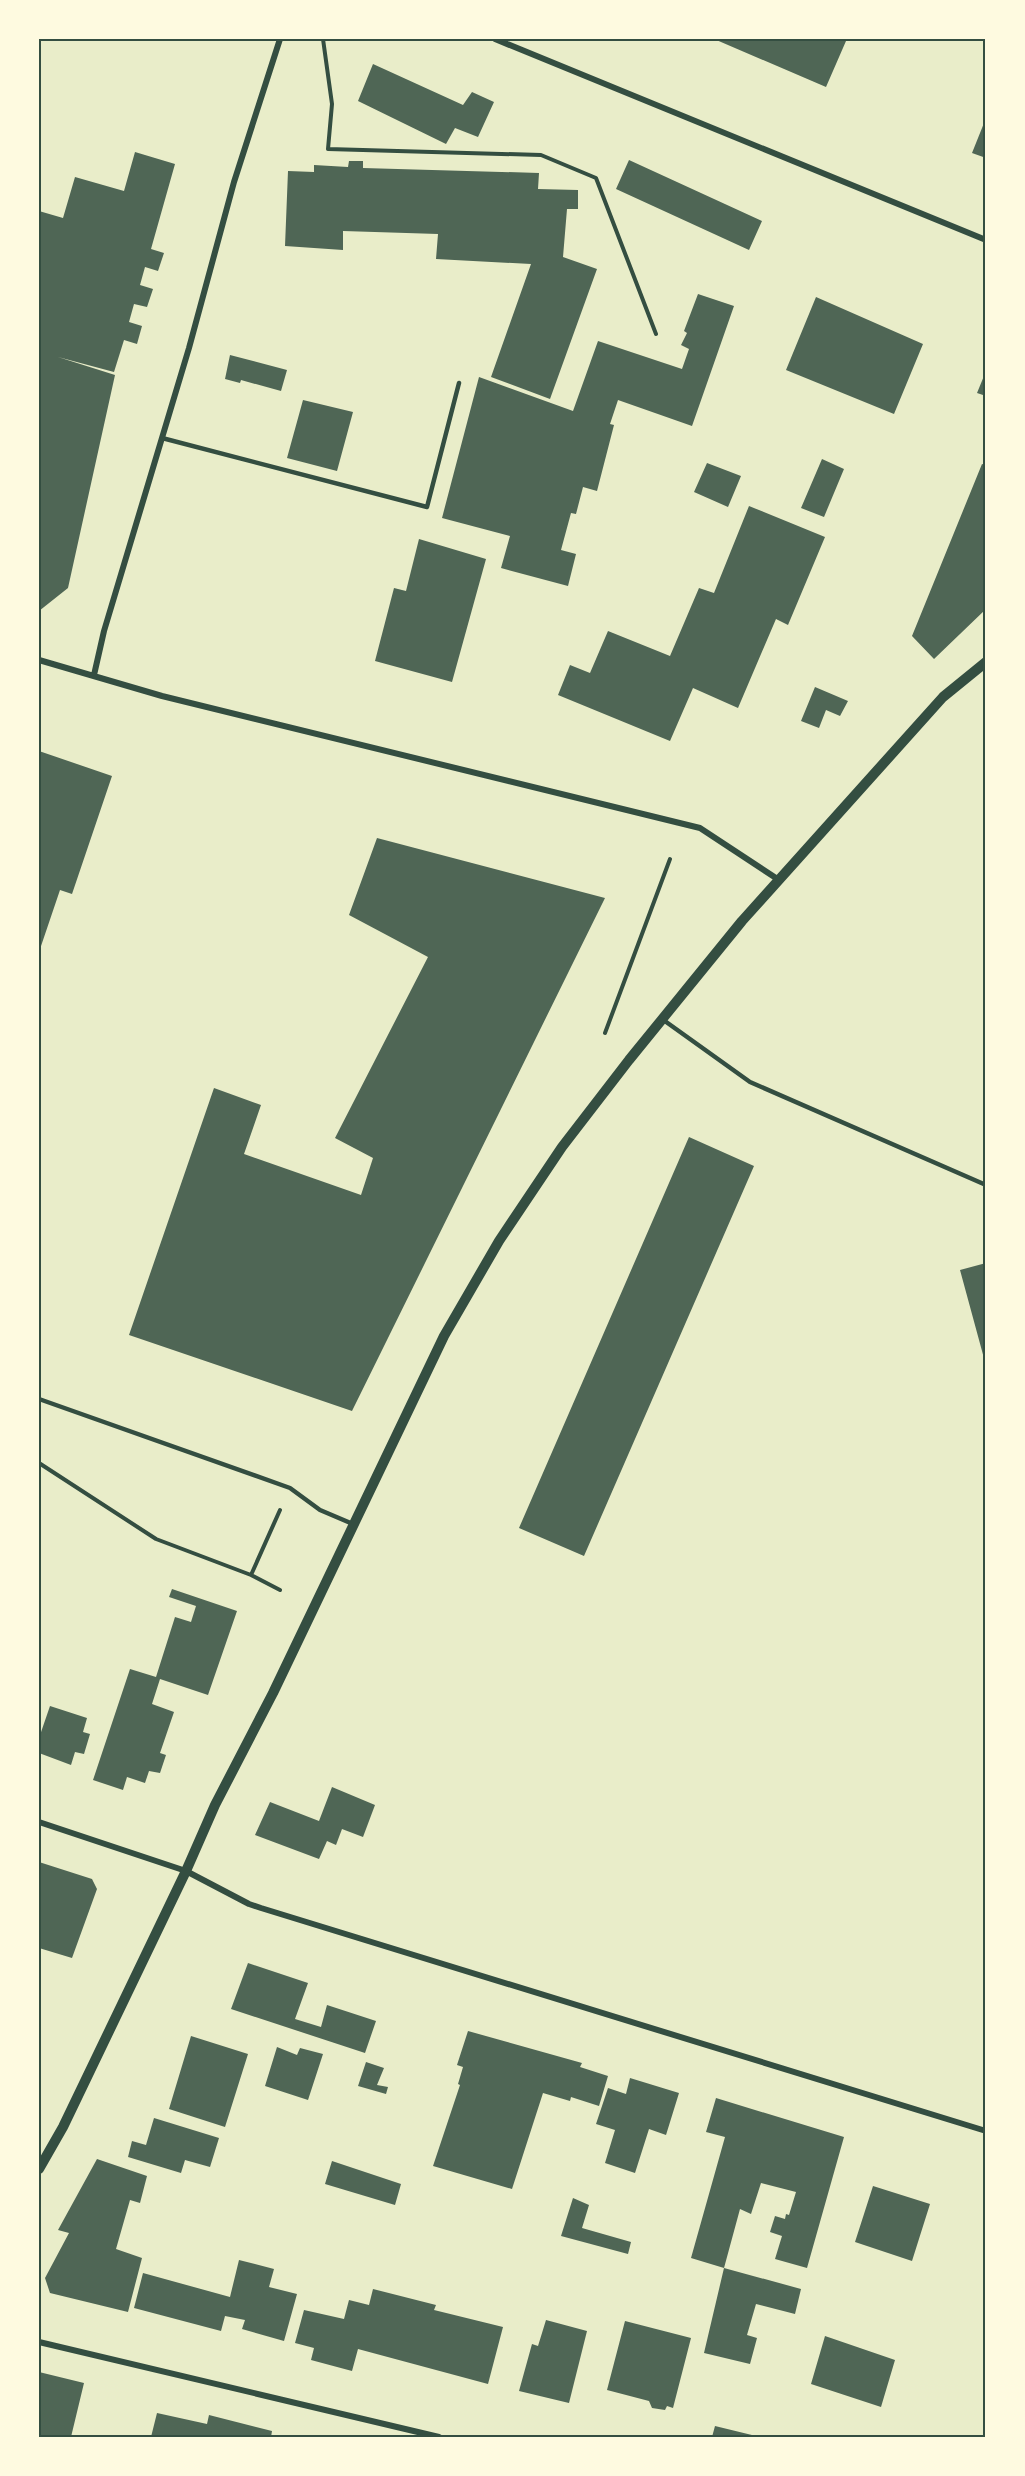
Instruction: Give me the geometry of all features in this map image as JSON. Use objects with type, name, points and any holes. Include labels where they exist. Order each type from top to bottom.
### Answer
[{"type":"street","points":[[94,675],[104,631],[162,438],[234,182],[280,39]]},
{"type":"street","points":[[495,39],[986,240]]},
{"type":"street","points":[[39,660],[162,696],[700,828],[780,880]]},
{"type":"street","points":[[39,2169],[63,2127],[212,1812],[273,1693],[444,1336],[499,1240],[562,1147],[742,921],[943,697],[986,662]]},
{"type":"street","points":[[39,1822],[186,1871],[255,1906],[986,2131]]},
{"type":"street","points":[[39,2342],[440,2437]]},
{"type":"lane","points":[[162,438],[427,507],[459,383]]},
{"type":"lane","points":[[662,1019],[750,1082],[986,1185]]},
{"type":"lane","points":[[39,1399],[290,1488],[320,1510],[352,1524]]},
{"type":"path","points":[[323,39],[332,104],[328,150],[541,155],[596,178],[656,334]]},
{"type":"path","points":[[605,1033],[670,859]]},
{"type":"path","points":[[39,1463],[156,1539],[249,1574],[280,1590]]},
{"type":"path","points":[[249,1574],[290,1488]]},
{"type":"building","points":[[714,39],[841,39],[846,41],[826,87]]},
{"type":"building","points":[[373,64],[463,105],[472,92],[494,102],[478,137],[455,128],[446,144],[358,101]]},
{"type":"building","points":[[986,118],[986,158],[972,153]]},
{"type":"building","points":[[135,152],[175,164],[151,249],[164,253],[158,271],[145,267],[140,285],[153,289],[147,307],[134,304],[129,322],[142,326],[137,344],[124,340],[114,372],[58,357],[115,375],[68,588],[39,611],[39,211],[63,218],[75,177],[124,191]]},
{"type":"building","points":[[629,160],[762,221],[749,250],[616,189]]},
{"type":"building","points":[[349,161],[363,161],[363,168],[539,173],[538,189],[578,190],[578,209],[567,209],[563,257],[597,269],[550,399],[491,377],[531,264],[436,259],[438,234],[343,231],[343,250],[285,246],[288,171],[314,172],[314,165],[348,167]]},
{"type":"building","points":[[698,294],[734,306],[692,426],[618,400],[610,424],[614,425],[597,491],[583,487],[576,514],[571,513],[561,550],[576,554],[568,586],[501,568],[510,536],[442,518],[479,377],[573,411],[598,341],[682,369],[689,349],[681,345],[687,333],[684,331]]},
{"type":"building","points":[[816,297],[923,344],[894,414],[786,370]]},
{"type":"building","points":[[230,355],[287,370],[281,391],[241,380],[240,383],[225,379]]},
{"type":"building","points":[[986,371],[986,396],[977,393]]},
{"type":"building","points":[[303,400],[353,412],[337,471],[287,458]]},
{"type":"building","points":[[822,459],[844,469],[824,517],[801,508]]},
{"type":"building","points":[[707,463],[741,476],[728,507],[694,492]]},
{"type":"building","points":[[982,464],[986,465],[986,609],[934,659],[912,636]]},
{"type":"building","points":[[749,506],[825,537],[788,625],[776,619],[738,708],[693,688],[670,741],[558,695],[570,665],[590,673],[608,631],[670,656],[699,588],[714,593]]},
{"type":"building","points":[[419,539],[486,559],[452,682],[375,661],[394,588],[406,591]]},
{"type":"building","points":[[815,687],[848,701],[840,716],[826,710],[819,728],[801,721]]},
{"type":"building","points":[[39,751],[112,776],[72,894],[60,890],[39,952]]},
{"type":"building","points":[[377,838],[605,898],[352,1411],[129,1335],[214,1088],[261,1105],[244,1154],[361,1195],[373,1158],[335,1138],[428,957],[349,915]]},
{"type":"building","points":[[689,1137],[754,1166],[584,1556],[519,1528]]},
{"type":"building","points":[[986,1263],[986,1362],[985,1362],[960,1270]]},
{"type":"building","points":[[172,1589],[237,1611],[208,1695],[160,1679],[152,1704],[174,1712],[160,1753],[166,1755],[160,1773],[149,1771],[145,1783],[127,1777],[123,1790],[93,1780],[130,1669],[156,1677],[175,1617],[191,1622],[196,1606],[169,1597]]},
{"type":"building","points":[[50,1706],[87,1718],[83,1732],[90,1734],[84,1754],[75,1752],[71,1765],[39,1753],[39,1738]]},
{"type":"building","points":[[332,1787],[375,1805],[363,1837],[342,1829],[336,1845],[327,1841],[319,1859],[255,1835],[270,1802],[319,1821]]},
{"type":"building","points":[[39,1862],[92,1879],[97,1889],[72,1958],[39,1948]]},
{"type":"building","points":[[248,1963],[308,1983],[295,2019],[321,2027],[327,2005],[376,2021],[365,2053],[231,2009]]},
{"type":"building","points":[[468,2031],[582,2063],[580,2067],[608,2076],[599,2106],[571,2097],[570,2101],[543,2093],[512,2189],[433,2166],[460,2085],[458,2084],[463,2067],[457,2065]]},
{"type":"building","points":[[191,2036],[248,2054],[225,2127],[169,2109]]},
{"type":"building","points":[[277,2047],[297,2055],[300,2048],[323,2054],[308,2100],[265,2086]]},
{"type":"building","points":[[366,2062],[384,2068],[377,2085],[388,2087],[386,2094],[358,2086]]},
{"type":"building","points":[[630,2078],[679,2093],[666,2135],[649,2129],[635,2173],[605,2163],[615,2130],[596,2124],[608,2088],[626,2094]]},
{"type":"building","points":[[716,2098],[844,2137],[807,2268],[775,2259],[782,2236],[770,2232],[775,2216],[785,2219],[786,2214],[789,2215],[796,2192],[761,2183],[751,2214],[740,2209],[724,2268],[691,2258],[725,2137],[706,2132]]},
{"type":"building","points":[[154,2118],[219,2138],[210,2167],[185,2160],[181,2173],[128,2157],[132,2141],[146,2145]]},
{"type":"building","points":[[97,2159],[147,2176],[140,2203],[130,2200],[116,2249],[142,2258],[128,2312],[50,2293],[45,2278],[69,2233],[58,2230]]},
{"type":"building","points":[[332,2161],[401,2184],[395,2205],[325,2184]]},
{"type":"building","points":[[873,2186],[930,2204],[912,2261],[855,2242]]},
{"type":"building","points":[[573,2198],[589,2205],[582,2228],[631,2242],[628,2254],[561,2236]]},
{"type":"building","points":[[239,2260],[274,2269],[269,2287],[297,2294],[284,2341],[242,2329],[245,2320],[225,2316],[221,2331],[134,2308],[143,2273],[230,2297]]},
{"type":"building","points":[[724,2268],[801,2289],[795,2314],[756,2304],[747,2335],[757,2338],[750,2364],[704,2353]]},
{"type":"building","points":[[373,2289],[436,2305],[434,2310],[503,2327],[488,2384],[358,2349],[352,2371],[311,2360],[314,2348],[295,2343],[304,2310],[344,2319],[349,2300],[369,2305]]},
{"type":"building","points":[[546,2320],[587,2331],[569,2403],[519,2391],[532,2344],[538,2346]]},
{"type":"building","points":[[625,2321],[691,2338],[673,2408],[667,2406],[665,2410],[652,2408],[649,2401],[607,2390]]},
{"type":"building","points":[[825,2336],[895,2360],[881,2407],[811,2384]]},
{"type":"building","points":[[39,2372],[84,2383],[71,2437],[39,2437]]},
{"type":"building","points":[[157,2413],[207,2424],[209,2415],[272,2431],[271,2437],[151,2437]]},
{"type":"building","points":[[715,2426],[756,2436],[756,2437],[712,2437]]}]
